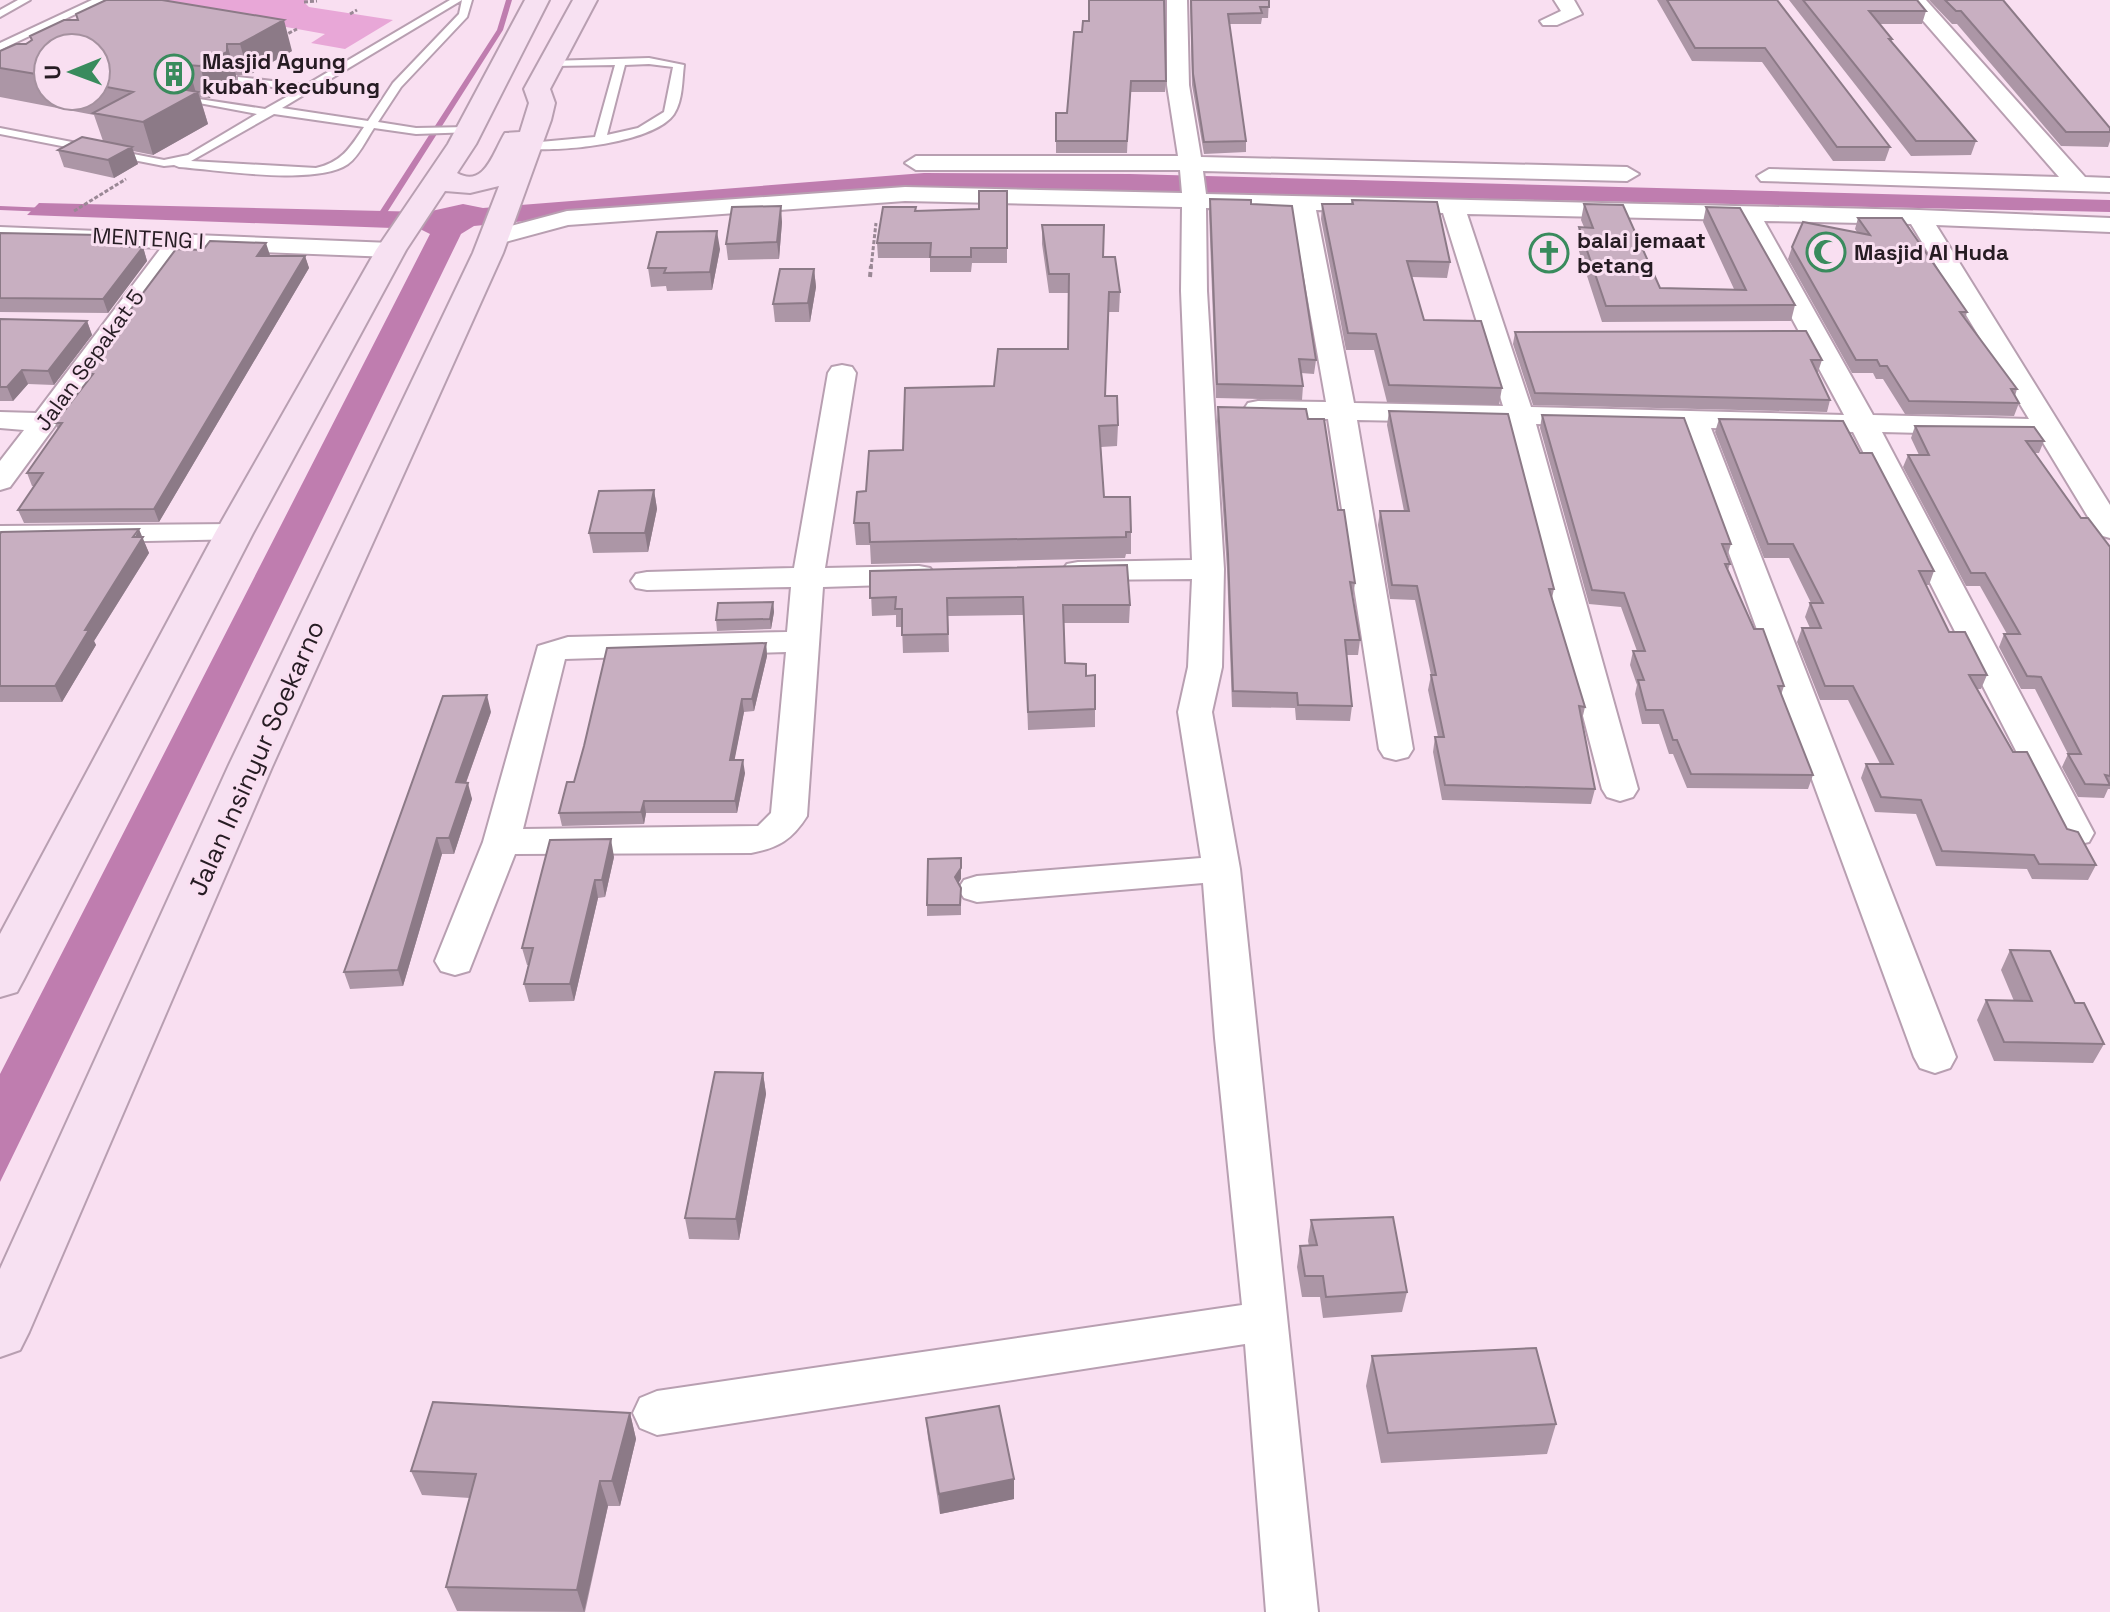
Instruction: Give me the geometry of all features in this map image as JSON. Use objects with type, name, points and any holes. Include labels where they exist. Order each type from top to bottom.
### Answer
[{"type":"street","points":[[1156,85],[1160,0]]},
{"type":"street","points":[[1177,0],[1178,176],[1194,291],[1189,409],[1196,569],[1205,667],[1195,712],[1221,869],[1235,1038],[1267,1321],[1292,1612]]},
{"type":"street","points":[[1550,21],[1572,14],[1564,0]]},
{"type":"street","points":[[1915,0],[2078,184]]},
{"type":"street","points":[[0,979],[234,533],[406,225],[440,175],[461,130],[535,6],[583,5],[537,89],[498,175],[480,184],[466,186],[448,183],[440,175]]},
{"type":"street","name":"Jalan Insinyur Soekarno","points":[[0,1332],[529,146],[542,103],[537,89]]},
{"type":"street","points":[[1895,155],[1926,202],[2048,428],[2110,529]]},
{"type":"street","points":[[916,163],[1178,176],[1627,174]]},
{"type":"street","points":[[406,225],[458,195],[491,200],[499,213],[567,218],[1178,176],[1303,206],[1748,214],[1926,202],[2078,184],[2110,185]]},
{"type":"street","points":[[1769,176],[1926,202],[2110,225]]},
{"type":"street","points":[[1303,206],[1341,410],[1396,749]]},
{"type":"street","points":[[1454,209],[1519,414],[1620,789]]},
{"type":"street","points":[[1748,214],[1815,332],[2076,833]]},
{"type":"street","name":"MENTENG I","points":[[0,234],[179,240],[406,225]]},
{"type":"street","name":"Jalan Sepakat 5","points":[[0,481],[179,240]]},
{"type":"street","points":[[86,324],[114,324]]},
{"type":"street","points":[[1784,332],[1815,332]]},
{"type":"street","points":[[1493,333],[1524,333]]},
{"type":"street","points":[[501,842],[729,841],[769,837],[789,816],[808,577],[842,373]]},
{"type":"street","points":[[1189,409],[2048,428]]},
{"type":"street","points":[[1693,418],[1935,1057]]},
{"type":"street","points":[[0,420],[43,422]]},
{"type":"street","points":[[0,535],[234,533]]},
{"type":"street","points":[[1043,572],[1196,569]]},
{"type":"street","points":[[647,581],[949,574]]},
{"type":"street","points":[[455,961],[501,842],[550,653],[568,647],[803,642]]},
{"type":"street","points":[[977,889],[1221,869]]},
{"type":"street","points":[[657,1413],[1267,1321]]},
{"type":"lane","points":[[0,14],[25,0]]},
{"type":"lane","points":[[0,47],[100,0]]},
{"type":"lane","points":[[162,162],[191,158],[457,0]]},
{"type":"lane","points":[[0,131],[162,162],[316,171],[348,159],[397,85],[464,15],[467,0]]},
{"type":"lane","points":[[19,38],[32,40]]},
{"type":"lane","points":[[600,139],[621,61]]},
{"type":"lane","points":[[529,146],[637,132],[669,113],[679,65],[668,61],[553,63]]},
{"type":"lane","points":[[242,79],[308,89]]},
{"type":"lane","points":[[203,101],[371,125],[429,131],[461,130]]},
{"type":"path","points":[[304,2],[317,1]]},
{"type":"path","points":[[350,14],[357,10]]},
{"type":"path","points":[[275,40],[297,29]]},
{"type":"path","points":[[79,204],[162,162]]},
{"type":"path","points":[[870,277],[878,195]]},
{"type":"shaded area","points":[[134,0],[308,0],[304,2],[309,7],[393,20],[345,49],[311,43],[325,34]]},
{"type":"shaded area","points":[[924,173],[1130,174],[2110,200],[2110,212],[916,187],[837,191],[474,226],[461,234],[0,1182],[0,1074],[430,234],[420,229],[27,215],[39,203],[427,212],[463,204],[483,208]]},
{"type":"building","points":[[106,0],[162,0],[284,20],[240,44],[227,44],[227,52],[200,66],[188,65],[187,73],[164,86],[198,92],[143,122],[93,113],[112,112],[112,103],[133,92],[112,88],[112,32],[38,32],[64,20],[78,20],[76,14]]},
{"type":"building","points":[[1089,0],[1164,0],[1166,81],[1131,81],[1127,141],[1056,141],[1056,113],[1067,113],[1074,32],[1082,32],[1083,21],[1089,21]]},
{"type":"building","points":[[1191,0],[1269,0],[1269,7],[1260,7],[1262,13],[1228,14],[1246,141],[1204,142],[1193,74]]},
{"type":"building","points":[[1667,0],[1777,0],[1890,147],[1837,147],[1765,48],[1695,48]]},
{"type":"building","points":[[1803,0],[1917,0],[1926,11],[1869,11],[1976,141],[1916,141]]},
{"type":"building","points":[[1945,0],[2003,0],[2110,128],[2110,132],[2066,132],[1961,11],[1956,11]]},
{"type":"building","points":[[32,40],[32,73],[0,68],[0,51],[16,44],[26,44]]},
{"type":"building","points":[[82,137],[132,147],[108,160],[58,150]]},
{"type":"building","points":[[979,191],[1007,191],[1007,248],[971,248],[971,257],[930,257],[931,243],[877,243],[883,207],[916,207],[915,211],[979,209]]},
{"type":"building","points":[[1210,199],[1251,200],[1251,204],[1292,206],[1316,360],[1299,359],[1303,386],[1217,384]]},
{"type":"building","points":[[1352,200],[1437,202],[1450,262],[1407,261],[1424,320],[1481,321],[1502,388],[1389,385],[1376,334],[1348,333],[1322,204],[1353,204]]},
{"type":"building","points":[[1584,204],[1623,205],[1660,288],[1746,290],[1706,207],[1740,208],[1795,305],[1606,306],[1579,227],[1593,228]]},
{"type":"building","points":[[781,206],[777,242],[726,244],[732,207]]},
{"type":"building","points":[[1858,218],[1902,218],[1967,312],[1960,312],[2017,389],[2011,389],[2019,403],[1909,401],[1887,366],[1880,366],[1877,360],[1856,360],[1792,247],[1803,222],[1870,235]]},
{"type":"building","points":[[1042,225],[1104,225],[1103,257],[1115,257],[1120,292],[1109,292],[1105,396],[1117,396],[1118,425],[1099,426],[1104,497],[1130,497],[1131,532],[1126,532],[1126,537],[870,542],[869,523],[854,523],[857,492],[866,491],[869,451],[903,450],[905,388],[994,386],[998,349],[1068,349],[1069,274],[1049,274]]},
{"type":"building","points":[[717,231],[710,272],[664,273],[666,268],[648,268],[657,232]]},
{"type":"building","points":[[0,233],[99,235],[95,239],[128,240],[122,247],[143,247],[103,299],[0,298]]},
{"type":"building","points":[[210,241],[266,243],[257,256],[305,256],[154,509],[18,510],[43,473],[27,473],[62,423],[55,423],[93,374],[83,373],[176,249],[203,250]]},
{"type":"building","points":[[780,269],[814,269],[808,303],[773,304]]},
{"type":"building","points":[[0,319],[87,321],[48,371],[22,370],[7,387],[0,387]]},
{"type":"building","points":[[1806,331],[1822,360],[1811,360],[1830,400],[1535,393],[1515,332]]},
{"type":"building","points":[[1218,407],[1306,409],[1308,419],[1324,419],[1338,510],[1344,510],[1355,583],[1350,582],[1360,640],[1345,640],[1352,706],[1298,705],[1297,693],[1233,691]]},
{"type":"building","points":[[1389,411],[1508,414],[1554,589],[1549,589],[1585,707],[1579,706],[1595,789],[1445,785],[1435,737],[1444,737],[1431,675],[1436,675],[1417,586],[1392,585],[1380,511],[1409,511]]},
{"type":"building","points":[[1542,415],[1684,418],[1731,544],[1722,544],[1730,564],[1725,564],[1754,629],[1763,629],[1784,686],[1778,686],[1813,775],[1691,774],[1677,740],[1673,740],[1663,710],[1646,710],[1638,680],[1644,680],[1633,651],[1645,651],[1624,593],[1592,590]]},
{"type":"building","points":[[1719,419],[1843,421],[1860,453],[1872,453],[1934,571],[1919,571],[1949,632],[1965,632],[1987,675],[1969,675],[2013,752],[2027,752],[2067,829],[2078,832],[2096,865],[2039,864],[2034,855],[1942,851],[1921,800],[1881,797],[1866,764],[1893,764],[1853,686],[1825,686],[1802,628],[1821,628],[1810,603],[1823,603],[1793,544],[1768,544]]},
{"type":"building","points":[[1915,426],[2034,427],[2044,441],[2026,441],[2081,518],[2088,518],[2110,547],[2110,776],[2105,775],[2110,785],[2085,784],[2068,754],[2081,754],[2041,677],[2027,676],[2004,634],[2020,634],[1985,573],[1971,573],[1908,455],[1929,455]]},
{"type":"building","points":[[654,490],[645,533],[589,533],[599,491]]},
{"type":"building","points":[[139,529],[133,537],[143,537],[85,630],[89,630],[55,686],[0,686],[1,532]]},
{"type":"building","points":[[1127,565],[1130,605],[1063,605],[1065,663],[1086,664],[1086,676],[1095,675],[1095,709],[1028,712],[1023,597],[947,598],[948,634],[902,635],[902,609],[895,609],[896,597],[870,598],[870,571]]},
{"type":"building","points":[[773,602],[770,619],[716,620],[718,603]]},
{"type":"building","points":[[766,643],[752,699],[742,699],[730,760],[743,760],[735,801],[644,801],[641,812],[559,813],[567,782],[574,782],[607,648]]},
{"type":"building","points":[[487,695],[456,782],[468,783],[449,838],[437,838],[398,970],[344,972],[443,696]]},
{"type":"building","points":[[611,839],[602,880],[595,880],[570,984],[524,984],[533,948],[522,948],[550,840]]},
{"type":"building","points":[[961,858],[961,868],[955,877],[961,888],[960,905],[927,905],[928,859]]},
{"type":"building","points":[[2010,950],[2050,951],[2075,1003],[2084,1003],[2104,1044],[2004,1042],[1986,1000],[2032,1001]]},
{"type":"building","points":[[715,1072],[763,1073],[736,1219],[685,1218]]},
{"type":"building","points":[[1393,1217],[1407,1292],[1326,1297],[1323,1276],[1305,1276],[1300,1246],[1317,1245],[1311,1220]]},
{"type":"building","points":[[1536,1348],[1556,1424],[1388,1433],[1372,1356]]},
{"type":"building","points":[[433,1402],[630,1413],[612,1481],[600,1481],[577,1590],[446,1587],[476,1474],[411,1471]]},
{"type":"building","points":[[999,1406],[1014,1479],[939,1494],[926,1418]]},
{"type":"waterway","points":[[377,222],[500,30],[509,0]]},
{"type":"waterway","points":[[0,208],[48,210]]},
{"type":"place","name":"Masjid Agung kubah kecubung","points":[[174,74]]},
{"type":"place","name":"Masjid Al Huda","points":[[1826,252]]},
{"type":"place","name":"balai jemaat betang","points":[[1549,253]]}]
